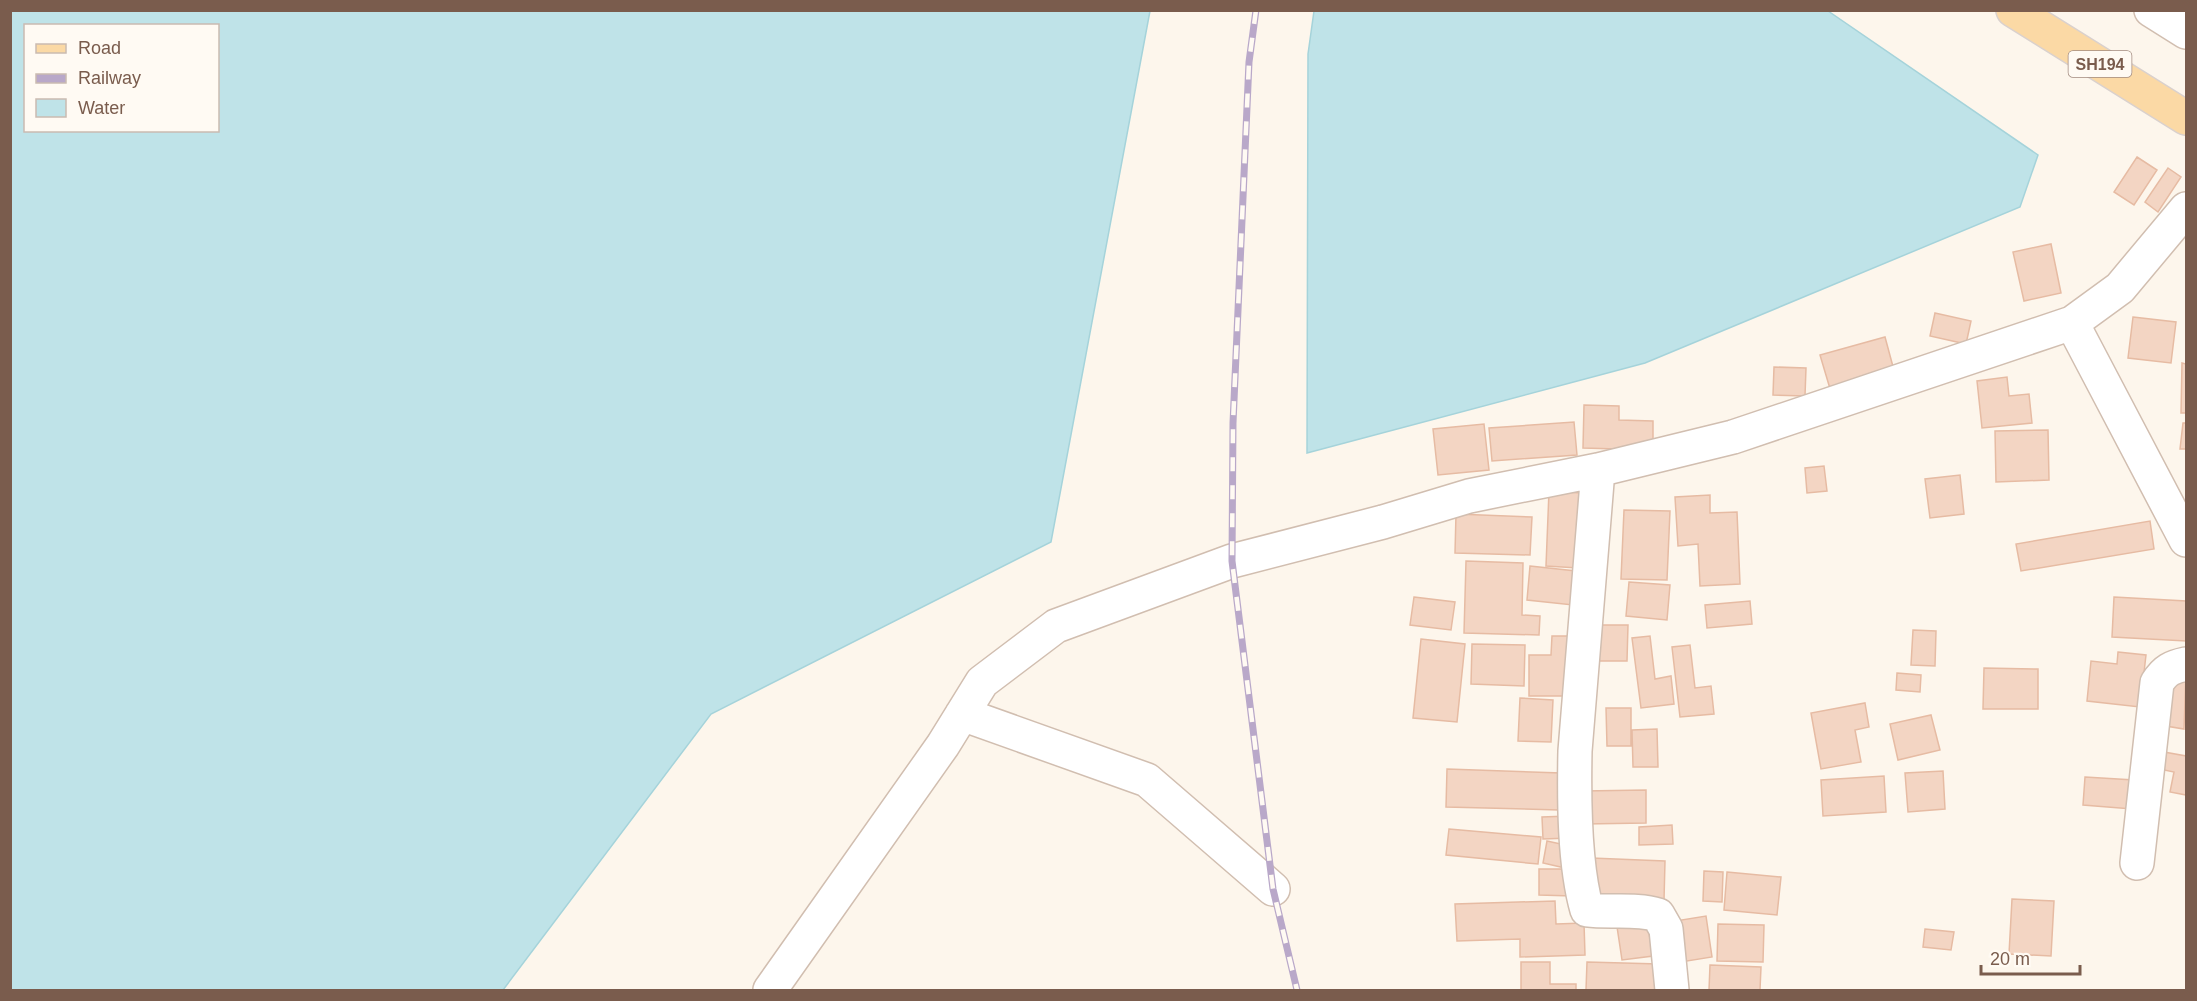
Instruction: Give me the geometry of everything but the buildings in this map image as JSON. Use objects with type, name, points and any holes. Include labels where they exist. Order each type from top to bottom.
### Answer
[{"type":"main road","name":"SH194","points":[[2013,10],[2187,118]]},
{"type":"street","points":[[2151,10],[2187,32]]},
{"type":"street","points":[[770,990],[943,745],[982,682],[1056,626],[1232,561],[1383,522],[1468,496],[1598,470],[1733,437],[2072,323],[2120,288],[2187,209]]},
{"type":"street","points":[[2072,323],[2187,540]]},
{"type":"street","points":[[1598,470],[1575,751],[1574,788],[1581,889],[1587,910],[1647,912],[1658,915],[1665,929],[1672,990]]},
{"type":"street","points":[[2137,863],[2157,683],[2164,672],[2175,666],[2187,664]]},
{"type":"street","points":[[962,714],[1147,780],[1273,889]]},
{"type":"water","points":[[10,11],[1150,11],[1051,542],[711,714],[503,990],[11,990]]},
{"type":"water","points":[[1314,11],[1828,11],[2038,155],[2020,207],[1645,363],[1307,453],[1308,54]]},
{"type":"railway","points":[[1256,10],[1249,62],[1233,423],[1232,561],[1273,889],[1297,990]]}]
